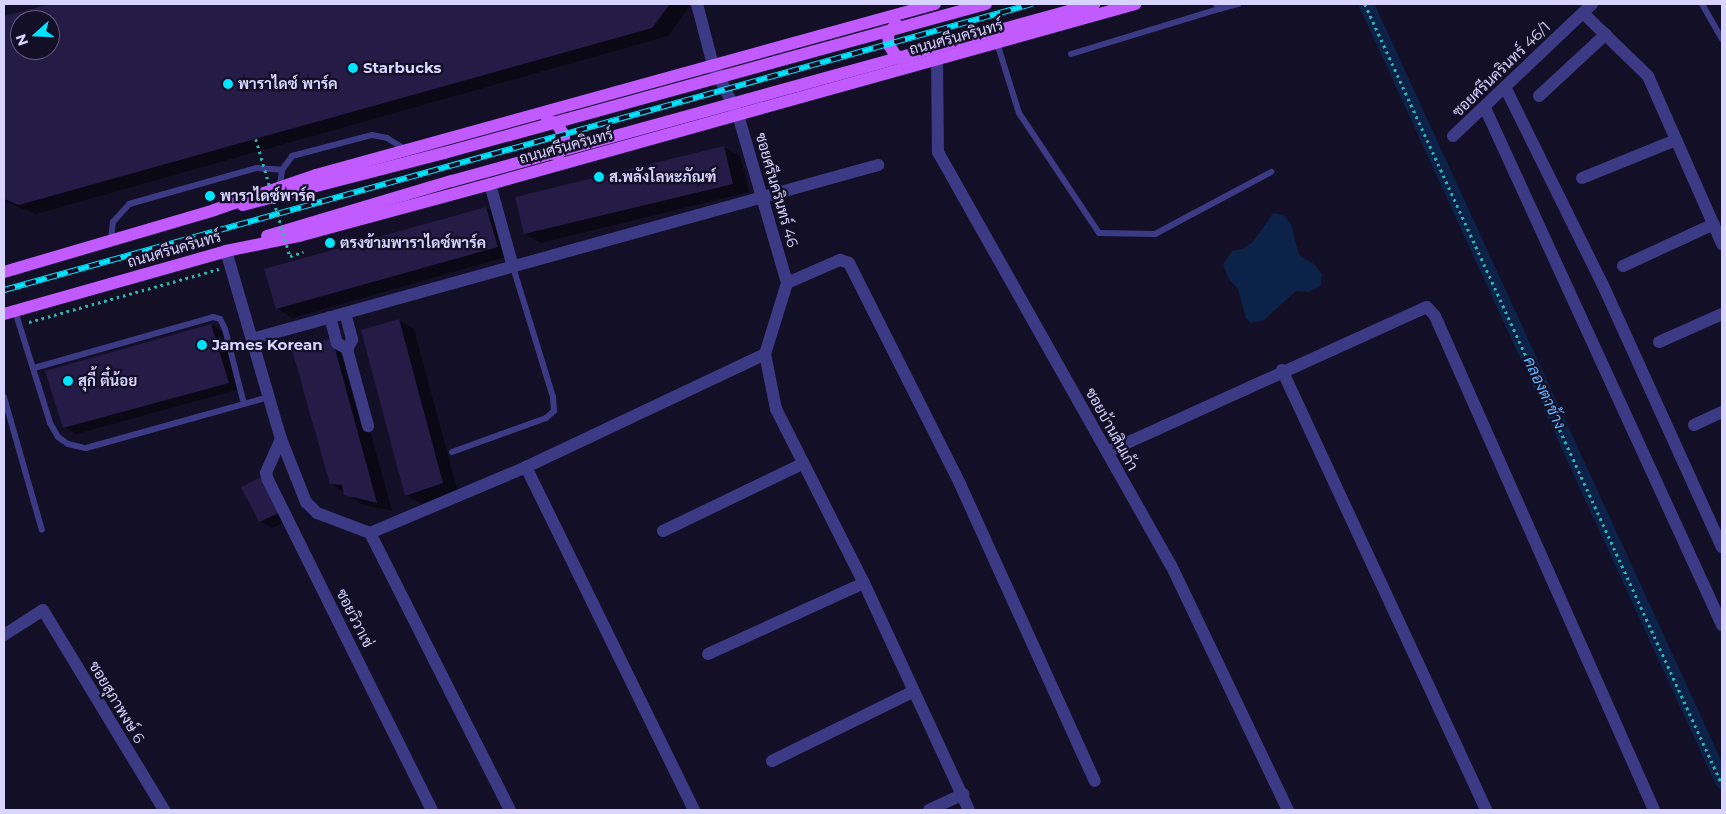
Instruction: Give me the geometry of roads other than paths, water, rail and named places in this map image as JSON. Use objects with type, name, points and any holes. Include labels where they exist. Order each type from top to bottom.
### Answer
[{"type":"main road","name":"ถนนศรีนครินทร์","points":[[4,272],[214,210],[280,186],[935,4]]},
{"type":"main road","points":[[214,210],[284,197],[986,4]]},
{"type":"main road","points":[[231,249],[315,220],[452,181],[996,37],[1094,4]]},
{"type":"main road","name":"ถนนศรีนครินทร์","points":[[9,313],[231,249],[299,236],[738,115],[937,59],[996,37],[1135,4]]},
{"type":"main road","points":[[908,11],[890,31],[888,41],[896,56],[923,63]]},
{"type":"main road","points":[[528,116],[557,124],[565,138],[563,149],[541,170]]},
{"type":"street","name":"ซอยศรีนครินทร์ 46","points":[[696,4],[714,65],[738,115],[786,278]]},
{"type":"street","name":"ซอยศรีนครินทร์ 46/1","points":[[1453,136],[1485,108],[1592,4]]},
{"type":"street","points":[[1583,13],[1648,76],[1722,244]]},
{"type":"street","points":[[1539,96],[1606,34]]},
{"type":"street","name":"ซอยบ้านสินเก้า","points":[[937,59],[938,152],[1171,564],[1288,810]]},
{"type":"street","points":[[1505,87],[1602,283],[1722,547]]},
{"type":"street","points":[[1485,108],[1722,625]]},
{"type":"street","points":[[1582,178],[1676,140]]},
{"type":"street","points":[[252,339],[878,164]]},
{"type":"street","points":[[490,184],[513,267]]},
{"type":"street","points":[[1623,266],[1714,224]]},
{"type":"street","points":[[231,249],[231,266],[281,439],[306,502],[318,513],[370,533],[510,810]]},
{"type":"street","points":[[969,810],[864,583],[802,464],[776,408],[765,354],[786,278],[840,260],[849,263],[960,484],[1095,781]]},
{"type":"street","points":[[1107,452],[1424,306],[1431,310],[1654,810]]},
{"type":"street","points":[[345,313],[352,340],[347,349]]},
{"type":"street","points":[[1659,342],[1722,314]]},
{"type":"street","points":[[330,317],[337,343],[347,349],[368,426]]},
{"type":"street","points":[[370,533],[526,467],[765,354]]},
{"type":"street","points":[[1282,370],[1486,810]]},
{"type":"street","points":[[1694,425],[1722,412]]},
{"type":"street","name":"ซอยวิวาเช่","points":[[281,439],[266,473],[268,480],[432,810]]},
{"type":"street","points":[[663,531],[802,464]]},
{"type":"street","points":[[526,467],[694,810]]},
{"type":"street","points":[[708,654],[864,583]]},
{"type":"street","name":"ซอยสุภาพงษ์ 6","points":[[4,634],[42,610],[164,810]]},
{"type":"street","points":[[772,761],[914,691]]},
{"type":"street","points":[[929,810],[963,794]]},
{"type":"lane","points":[[1071,54],[1218,6],[1238,4]]},
{"type":"lane","points":[[1702,4],[1722,38]]},
{"type":"lane","points":[[996,37],[1020,113],[1099,233],[1155,234],[1271,172]]},
{"type":"lane","points":[[280,186],[282,170],[292,156],[372,134],[387,138],[406,150]]},
{"type":"lane","points":[[111,240],[114,222],[129,204],[256,168],[282,170]]},
{"type":"lane","points":[[452,452],[546,418],[554,411],[553,397],[513,267]]},
{"type":"lane","points":[[9,313],[20,325],[50,423],[58,437],[68,444],[86,448],[270,397]]},
{"type":"lane","points":[[34,368],[213,317],[220,319],[225,329],[244,404]]},
{"type":"lane","points":[[4,397],[42,530]]},
{"type":"water","points":[[1273,213],[1284,215],[1291,224],[1299,255],[1314,264],[1322,274],[1321,285],[1309,292],[1296,291],[1264,320],[1251,323],[1246,318],[1238,289],[1229,279],[1223,264],[1232,251],[1242,249],[1253,242]]},
{"type":"waterway","name":"คลองตาช้าง","points":[[1366,4],[1722,781]]},
{"type":"railway","points":[[4,290],[1032,4]]},
{"type":"place","name":"Starbucks","points":[[353,68]]},
{"type":"place","name":"พาราไดซ์ พาร์ค","points":[[228,84]]},
{"type":"place","name":"ส.พลังโลหะภัณฑ์","points":[[599,177]]},
{"type":"place","name":"พาราไดซ์พาร์ค","points":[[210,196]]},
{"type":"place","name":"ตรงข้ามพาราไดซ์พาร์ค","points":[[330,243]]},
{"type":"place","name":"James Korean","points":[[202,345]]},
{"type":"place","name":"สุกี้ ตี๋น้อย","points":[[68,381]]}]
